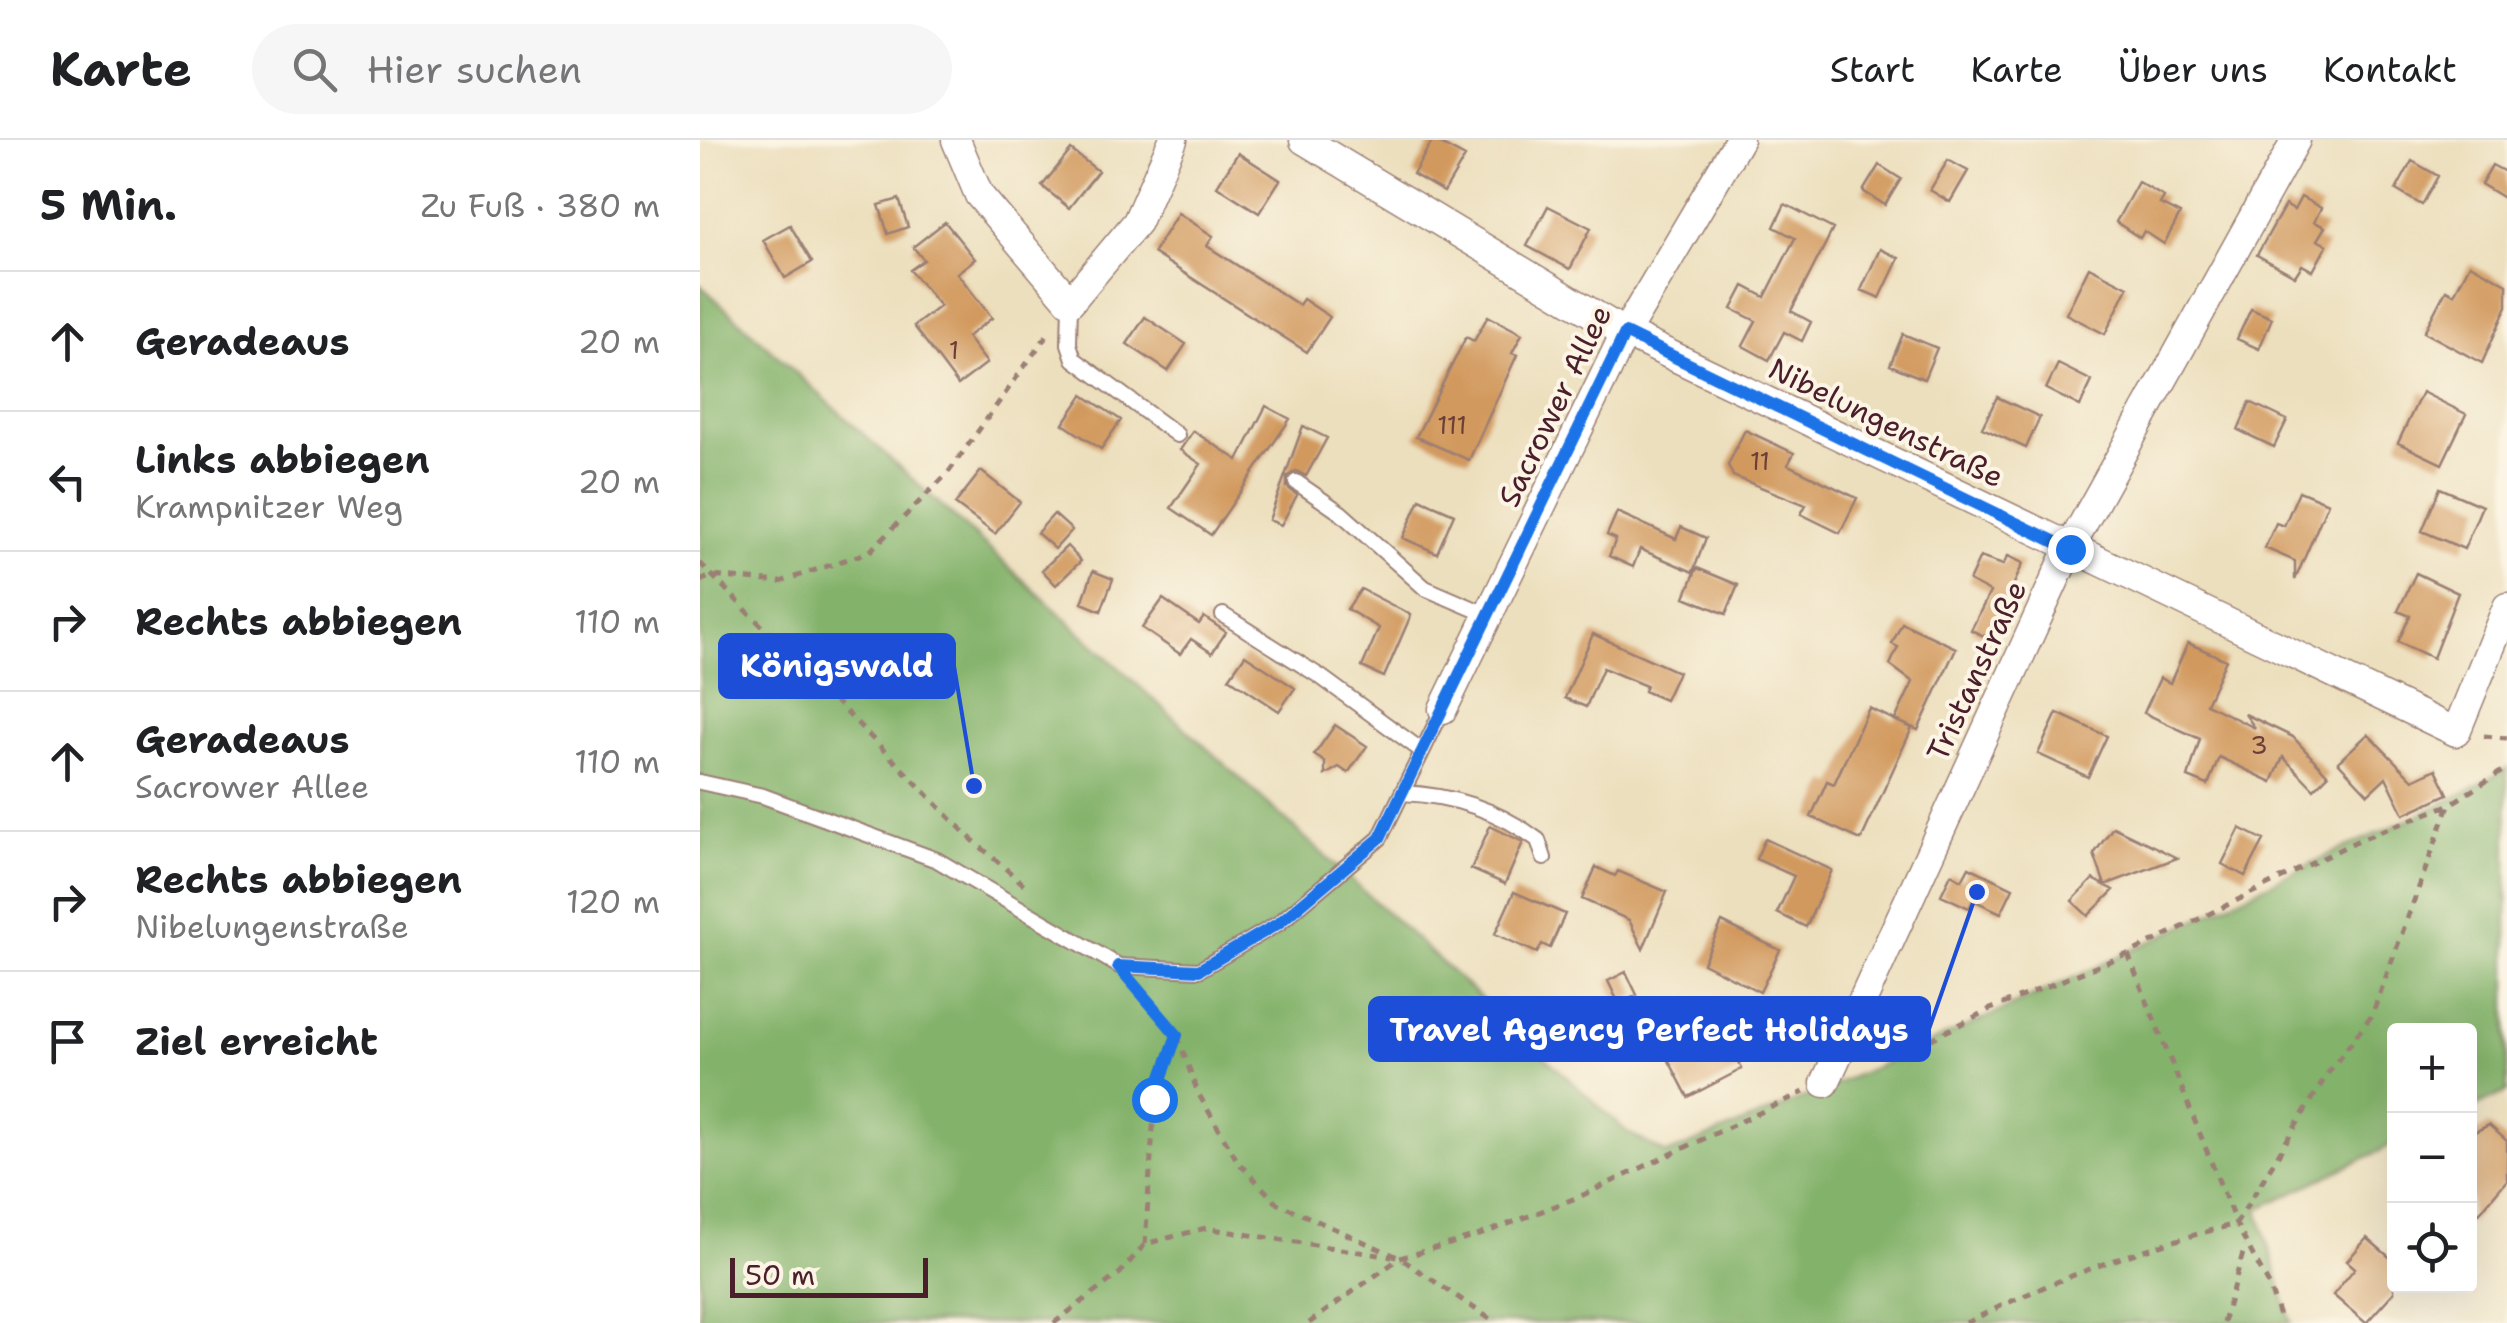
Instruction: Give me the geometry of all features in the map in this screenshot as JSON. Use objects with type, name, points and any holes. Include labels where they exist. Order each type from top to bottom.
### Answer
[{"type":"street","points":[[956,140],[980,196],[1070,302],[1138,222],[1172,140]]},
{"type":"street","name":"Nibelungenstraße","points":[[1304,140],[1625,333],[2456,732],[2507,607]]},
{"type":"street","name":"Sacrower Allee","points":[[1443,709],[1625,333],[1739,140]]},
{"type":"street","name":"Tristanstraße","points":[[1825,1083],[2070,549],[2296,140]]},
{"type":"lane","points":[[1070,302],[1069,344],[1074,358],[1176,434]]},
{"type":"lane","points":[[1296,482],[1341,512],[1425,588],[1488,615]]},
{"type":"lane","points":[[1223,615],[1321,677],[1422,751]]},
{"type":"lane","points":[[700,782],[763,796],[937,860],[1118,966],[1199,970],[1279,923],[1380,838],[1443,709]]},
{"type":"lane","points":[[1402,793],[1450,797],[1496,816],[1538,840],[1544,858]]},
{"type":"path","points":[[700,581],[712,576],[780,582],[869,552],[948,474],[1070,302]]},
{"type":"path","points":[[700,563],[966,835],[1036,895]]},
{"type":"path","points":[[1843,1042],[1862,1049],[1918,1046],[1988,1010],[2128,954],[2363,838],[2449,804],[2507,768]]},
{"type":"path","points":[[1966,1323],[2015,1298],[2177,1238],[2236,1224],[2328,1073],[2372,1014],[2449,804]]},
{"type":"path","points":[[2128,954],[2245,1246],[2269,1285],[2281,1323]]},
{"type":"path","points":[[1118,966],[1177,1035],[1198,1094],[1228,1145],[1277,1203],[1400,1258],[1496,1323]]},
{"type":"path","points":[[1145,1244],[1154,1099],[1177,1035]]},
{"type":"path","points":[[1309,1323],[1400,1258],[1477,1236],[1580,1196],[1825,1083]]},
{"type":"path","points":[[1054,1323],[1120,1273],[1145,1244],[1206,1228],[1400,1258]]},
{"type":"path","points":[[2223,1323],[2245,1246]]},
{"type":"green space","points":[[700,285],[1627,1132],[1667,1154],[1825,1089],[2058,985],[2427,811],[2507,768],[2507,1092],[2477,1106],[2477,1023],[2387,1023],[2387,1147],[2258,1209],[2291,1323],[700,1323]]},
{"type":"building","points":[[1433,140],[1465,157],[1444,192],[1413,174]]},
{"type":"building","points":[[1071,150],[1098,171],[1069,208],[1042,186]]},
{"type":"building","points":[[1238,153],[1280,180],[1259,213],[1217,186]]},
{"type":"building","points":[[1948,160],[1968,171],[1950,202],[1930,190]]},
{"type":"building","points":[[2412,161],[2438,176],[2422,205],[2396,190]]},
{"type":"building","points":[[1879,165],[1901,179],[1885,205],[1863,191]]},
{"type":"building","points":[[2492,165],[2507,173],[2507,200],[2481,184]]},
{"type":"building","points":[[2138,182],[2164,197],[2160,204],[2180,214],[2164,244],[2144,231],[2140,238],[2116,222]]},
{"type":"building","points":[[2301,197],[2321,208],[2314,222],[2325,227],[2317,240],[2327,245],[2313,271],[2302,265],[2295,276],[2257,255],[2285,205],[2294,210]]},
{"type":"building","points":[[899,199],[908,227],[888,234],[879,205]]},
{"type":"building","points":[[1785,204],[1833,229],[1791,311],[1811,322],[1802,341],[1784,332],[1769,360],[1743,346],[1756,321],[1732,309],[1744,286],[1765,297],[1795,238],[1774,227]]},
{"type":"building","points":[[1548,206],[1591,228],[1570,269],[1527,246]]},
{"type":"building","points":[[1178,213],[1213,236],[1207,246],[1299,305],[1303,299],[1330,317],[1307,352],[1153,253]]},
{"type":"building","points":[[945,222],[975,259],[957,273],[992,318],[967,337],[987,363],[958,385],[914,326],[940,306],[910,270],[924,260],[913,247]]},
{"type":"building","points":[[790,225],[812,262],[785,278],[763,240]]},
{"type":"building","points":[[1880,249],[1899,258],[1880,298],[1861,290]]},
{"type":"building","points":[[2470,264],[2507,284],[2507,306],[2482,363],[2424,332],[2446,290],[2454,294]]},
{"type":"building","points":[[2089,267],[2128,287],[2105,334],[2066,314]]},
{"type":"building","points":[[2251,309],[2272,318],[2259,349],[2237,339]]},
{"type":"building","points":[[1488,316],[1522,334],[1512,353],[1517,355],[1469,460],[1416,437],[1466,337],[1474,341]]},
{"type":"building","points":[[1145,317],[1186,344],[1168,371],[1127,344]]},
{"type":"building","points":[[1903,334],[1937,348],[1924,379],[1890,365]]},
{"type":"building","points":[[2058,364],[2092,381],[2080,406],[2046,389]]},
{"type":"building","points":[[2422,392],[2466,414],[2442,464],[2398,443]]},
{"type":"building","points":[[1083,395],[1121,420],[1101,449],[1063,424]]},
{"type":"building","points":[[1997,397],[2040,417],[2026,448],[1982,428]]},
{"type":"building","points":[[2250,402],[2287,420],[2274,447],[2238,430]]},
{"type":"building","points":[[1266,406],[1290,419],[1211,535],[1171,508],[1201,464],[1180,450],[1193,431],[1238,460]]},
{"type":"building","points":[[1303,426],[1327,438],[1306,476],[1296,471],[1287,477],[1287,487],[1297,495],[1281,525],[1269,520]]},
{"type":"building","points":[[1745,430],[1794,453],[1788,465],[1857,498],[1840,533],[1801,514],[1806,505],[1733,476],[1728,465]]},
{"type":"building","points":[[981,471],[1020,502],[995,534],[955,504]]},
{"type":"building","points":[[2440,488],[2482,506],[2464,549],[2422,531]]},
{"type":"building","points":[[2299,491],[2328,503],[2295,580],[2295,561],[2265,548],[2276,523],[2284,526]]},
{"type":"building","points":[[1420,499],[1454,514],[1437,553],[1403,538]]},
{"type":"building","points":[[1617,512],[1676,539],[1681,527],[1706,538],[1693,572],[1640,549],[1633,567],[1609,556],[1616,539],[1607,535]]},
{"type":"building","points":[[1054,514],[1072,530],[1055,549],[1037,533]]},
{"type":"building","points":[[1067,546],[1081,561],[1056,585],[1042,570]]},
{"type":"building","points":[[2008,556],[2023,563],[1990,639],[1971,630],[1990,592],[1969,581],[1980,557],[2003,565]]},
{"type":"building","points":[[1697,568],[1738,585],[1726,614],[1685,597]]},
{"type":"building","points":[[1093,571],[1113,579],[1101,611],[1082,603]]},
{"type":"building","points":[[2416,573],[2458,593],[2433,658],[2398,642],[2410,616],[2398,611]]},
{"type":"building","points":[[1361,589],[1411,615],[1384,677],[1362,667],[1379,628],[1347,609]]},
{"type":"building","points":[[1163,599],[1199,624],[1204,617],[1226,632],[1212,653],[1191,639],[1180,654],[1142,628]]},
{"type":"building","points":[[1902,623],[1956,648],[1918,730],[1895,720],[1913,682],[1890,665],[1898,647],[1892,644]]},
{"type":"building","points":[[1593,634],[1678,672],[1665,700],[1644,691],[1646,686],[1603,668],[1586,707],[1565,698]]},
{"type":"building","points":[[2188,643],[2226,660],[2206,704],[2255,728],[2245,714],[2293,737],[2328,775],[2314,789],[2283,757],[2272,782],[2219,757],[2208,785],[2188,777],[2200,739],[2144,713],[2160,678],[2170,683]]},
{"type":"building","points":[[1245,655],[1295,688],[1279,711],[1229,678]]},
{"type":"building","points":[[1869,708],[1912,728],[1861,840],[1811,817],[1827,781],[1834,784]]},
{"type":"building","points":[[2057,713],[2107,736],[2088,777],[2038,754]]},
{"type":"building","points":[[1335,725],[1367,746],[1348,773],[1339,767],[1325,775],[1325,762],[1314,755]]},
{"type":"building","points":[[2368,734],[2413,780],[2436,769],[2448,794],[2404,814],[2386,777],[2368,794],[2338,762]]},
{"type":"building","points":[[1490,826],[1523,842],[1505,884],[1471,869]]},
{"type":"building","points":[[2113,827],[2177,858],[2105,885],[2094,854]]},
{"type":"building","points":[[2240,828],[2264,840],[2245,876],[2222,864]]},
{"type":"building","points":[[1765,839],[1832,870],[1806,927],[1777,913],[1794,876],[1756,859]]},
{"type":"building","points":[[1596,867],[1615,876],[1618,871],[1667,892],[1643,949],[1629,920],[1582,899]]},
{"type":"building","points":[[1969,867],[2013,888],[2001,913],[1973,900],[1969,908],[1941,895],[1951,874],[1962,880]]},
{"type":"building","points":[[2093,879],[2114,890],[2088,916],[2072,901]]},
{"type":"building","points":[[1514,892],[1565,914],[1550,948],[1542,944],[1537,953],[1495,934]]},
{"type":"building","points":[[1722,922],[1780,950],[1760,992],[1703,963]]},
{"type":"building","points":[[1626,972],[1637,995],[1619,1004],[1608,981]]},
{"type":"building","points":[[1714,1007],[1742,1069],[1688,1097],[1653,1030],[1689,1012],[1692,1017]]},
{"type":"building","points":[[2489,1125],[2507,1141],[2507,1180],[2477,1216],[2477,1203],[2477,1131]]},
{"type":"building","points":[[2367,1238],[2387,1255],[2387,1293],[2393,1293],[2366,1323],[2333,1295],[2355,1268],[2347,1261]]},
{"type":"place","name":"Königswald","points":[[974,786]]},
{"type":"place","name":"Travel Agency Perfect Holidays","points":[[1977,892]]},
{"type":"route","points":[[1154,1099],[1177,1035],[1118,966],[1199,970],[1279,923],[1380,838],[1625,333],[2070,549]]}]
